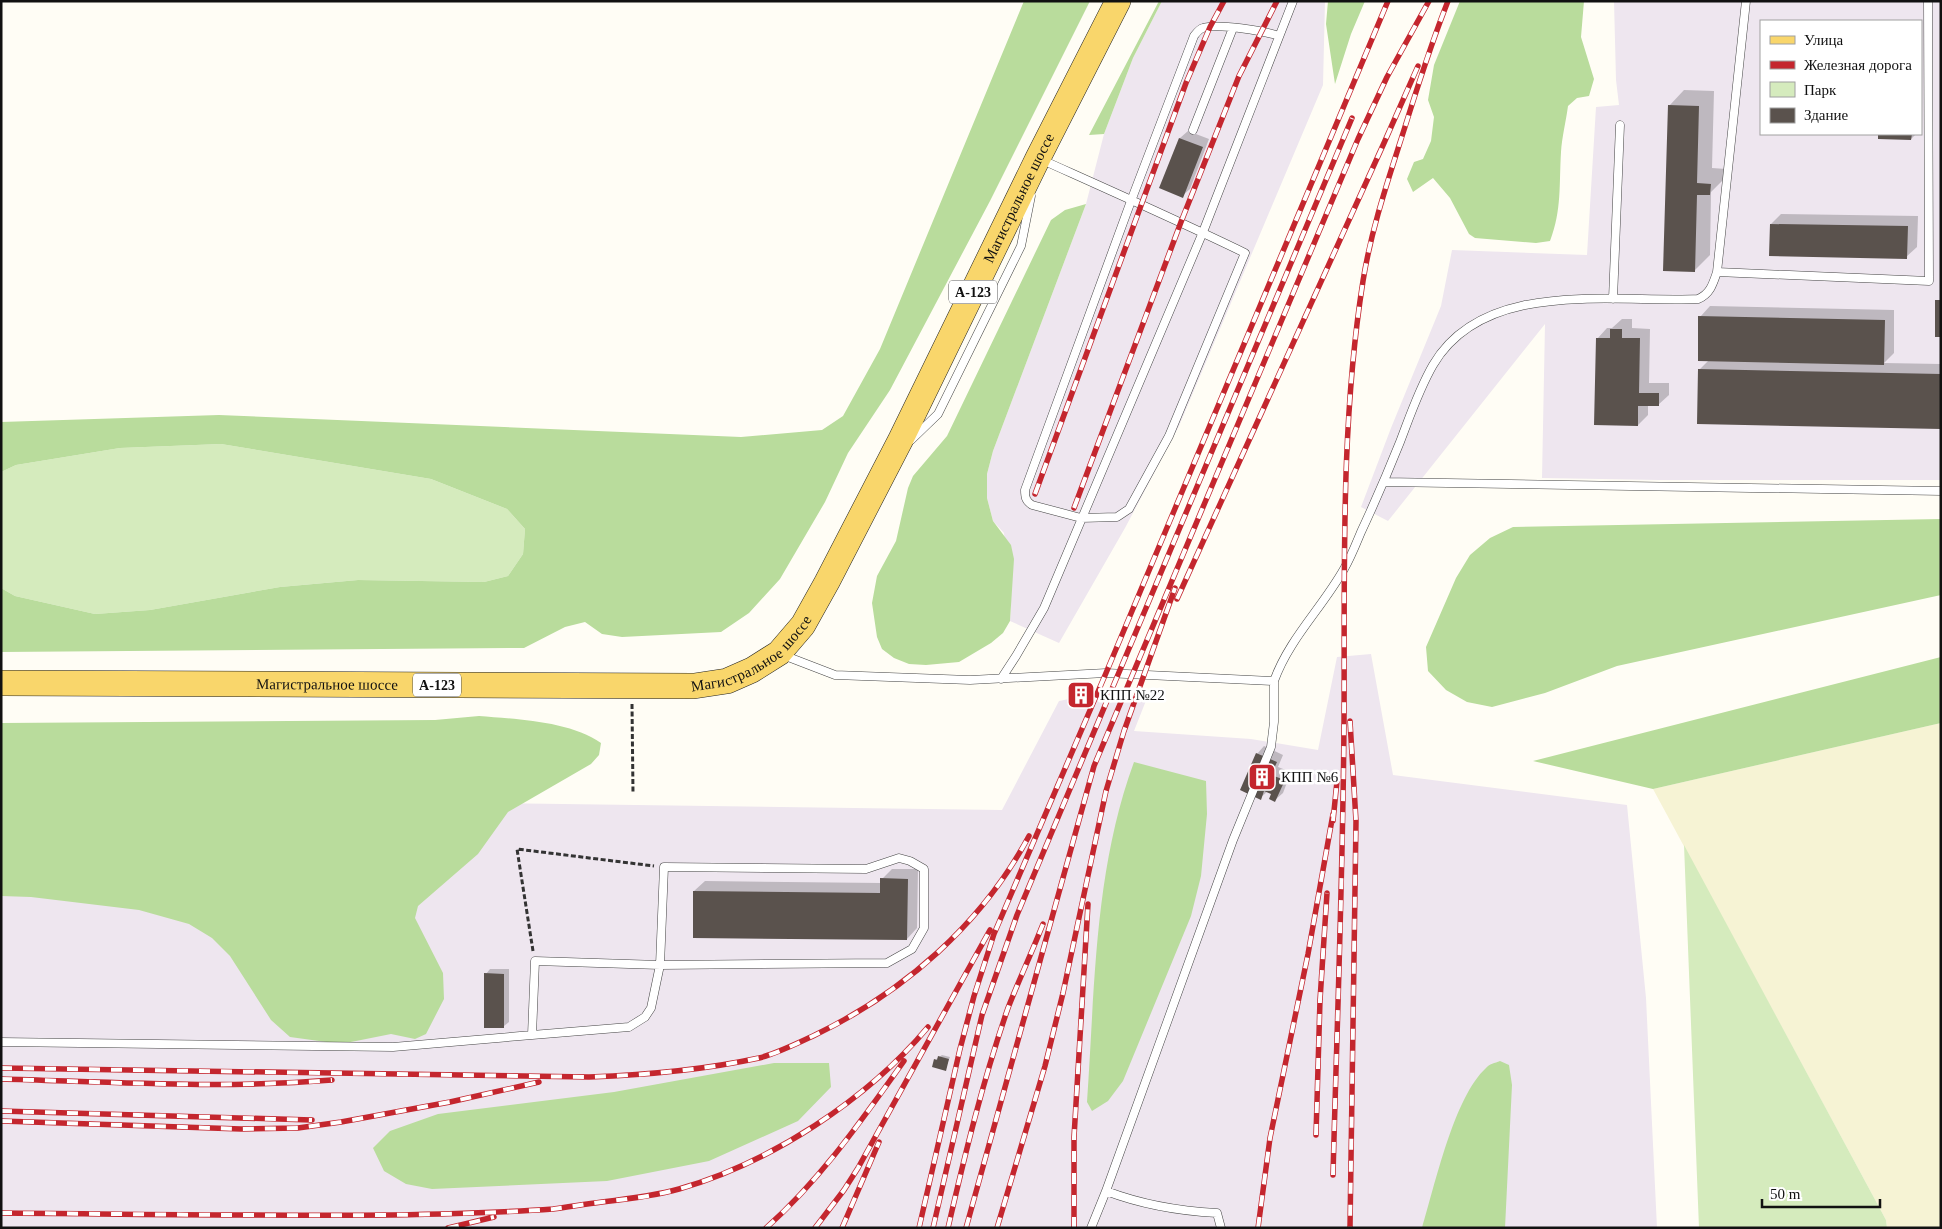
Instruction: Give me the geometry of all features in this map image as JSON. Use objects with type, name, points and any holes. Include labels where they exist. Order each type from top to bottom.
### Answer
[{"type":"main road","name":"Магистральное шоссе","points":[[1,683],[694,686],[726,681],[752,670],[779,653],[808,617],[891,459],[1038,158],[1118,1]]},
{"type":"lane","points":[[1001,679],[1044,608],[1203,232],[1293,1]]},
{"type":"lane","points":[[1091,1228],[1233,840],[1271,747],[1274,722],[1274,680],[1287,650],[1344,569],[1384,482],[1421,388],[1433,364],[1458,334],[1484,318],[1525,306],[1557,301],[1698,299],[1705,296],[1717,272],[1746,1]]},
{"type":"lane","points":[[1717,272],[1930,281],[1928,1]]},
{"type":"lane","points":[[1038,158],[1131,201],[1203,232],[1245,253],[1169,436],[1129,509],[1117,517],[1081,518],[1032,505],[1025,498],[1025,490],[1131,201],[1194,36],[1203,28],[1262,30],[1279,36]]},
{"type":"lane","points":[[1193,130],[1233,28]]},
{"type":"lane","points":[[1613,299],[1620,125]]},
{"type":"lane","points":[[1384,482],[1941,491]]},
{"type":"lane","points":[[779,653],[835,675],[970,680],[1106,673],[1274,680]]},
{"type":"lane","points":[[1,1042],[393,1047],[629,1027],[645,1017],[651,1008],[660,965],[664,867],[866,869],[898,858],[910,860],[924,869],[924,928],[912,949],[886,963],[660,965],[535,961],[532,1035]]},
{"type":"lane","points":[[1106,1191],[1133,1202],[1160,1208],[1187,1212],[1217,1213],[1221,1228]]},
{"type":"path","points":[[632,686],[633,793]]},
{"type":"path","points":[[535,961],[517,849],[664,867]]},
{"type":"shaded area","points":[[1162,1],[1325,1],[1323,85],[1179,426],[1125,528],[1059,643],[1010,621],[1011,604],[1004,533],[993,521],[987,498],[987,474],[993,451],[1086,204],[1104,134],[1133,58]]},
{"type":"shaded area","points":[[1614,1],[1941,1],[1941,480],[1542,478],[1545,324],[1388,521],[1361,507],[1441,306],[1452,250],[1587,255],[1596,107],[1619,105],[1616,80]]},
{"type":"shaded area","points":[[1371,654],[1393,775],[1627,805],[1646,998],[1657,1228],[1,1228],[1,882],[351,801],[1002,810],[1059,701],[1074,698],[1079,687],[1089,692],[1147,698],[1134,731],[1251,739],[1318,750],[1337,657]]},
{"type":"shaded area","points":[[1941,723],[1941,1228],[1887,1228],[1886,1220],[1653,789]]},
{"type":"green space","points":[[1024,1],[1090,1],[990,201],[890,390],[848,453],[825,502],[780,579],[749,613],[721,632],[622,637],[602,634],[585,622],[565,627],[524,648],[1,652],[1,588],[15,596],[95,614],[150,610],[280,587],[358,580],[484,582],[508,576],[523,554],[525,529],[507,509],[431,479],[221,444],[120,448],[16,465],[1,472],[1,422],[219,415],[741,437],[822,430],[843,416],[880,349]]},
{"type":"green space","points":[[1159,1],[1162,1],[1133,58],[1104,134],[1089,135]]},
{"type":"green space","points":[[1328,1],[1365,1],[1351,34],[1335,84],[1326,24]]},
{"type":"green space","points":[[1460,1],[1584,1],[1581,37],[1594,79],[1589,96],[1577,98],[1568,106],[1562,146],[1558,208],[1550,241],[1536,243],[1475,238],[1469,234],[1450,198],[1433,178],[1413,192],[1407,179],[1414,162],[1423,159],[1431,141],[1434,117],[1428,100],[1434,65]]},
{"type":"green space","points":[[1086,204],[993,451],[987,474],[987,498],[993,521],[1011,545],[1014,559],[1010,621],[1003,633],[991,643],[959,662],[926,665],[909,664],[894,658],[882,649],[877,637],[872,603],[877,576],[896,541],[908,488],[913,476],[947,436],[1051,220],[1065,210]]},
{"type":"green space","points":[[221,444],[431,479],[507,509],[525,529],[523,554],[508,576],[484,582],[358,580],[280,587],[150,610],[95,614],[15,596],[1,588],[1,472],[16,465],[120,448]]},
{"type":"green space","points":[[1941,519],[1941,595],[1617,666],[1545,693],[1492,707],[1467,702],[1446,690],[1428,671],[1426,647],[1456,578],[1470,555],[1490,538],[1513,527]]},
{"type":"green space","points":[[1941,657],[1941,723],[1653,789],[1533,761]]},
{"type":"green space","points":[[479,716],[542,722],[574,730],[601,743],[599,755],[591,764],[508,812],[478,854],[418,906],[415,918],[443,973],[444,999],[426,1034],[415,1039],[391,1034],[341,1044],[290,1037],[271,1020],[230,956],[212,938],[189,924],[139,910],[31,897],[1,896],[1,723],[435,720]]},
{"type":"green space","points":[[1134,762],[1206,781],[1207,814],[1201,876],[1191,916],[1123,1081],[1108,1101],[1092,1111],[1087,1102],[1098,930],[1111,845],[1121,803]]},
{"type":"green space","points":[[1684,845],[1886,1220],[1887,1228],[1699,1228]]},
{"type":"green space","points":[[1500,1061],[1509,1065],[1512,1085],[1505,1228],[1422,1228],[1447,1143],[1464,1099],[1475,1081],[1487,1067]]},
{"type":"green space","points":[[774,1063],[829,1063],[831,1087],[798,1121],[709,1161],[607,1181],[432,1189],[406,1184],[384,1171],[373,1148],[390,1131],[438,1114],[614,1092]]},
{"type":"building","points":[[1668,105],[1699,106],[1697,183],[1711,184],[1710,195],[1697,195],[1695,272],[1663,271]]},
{"type":"building","points":[[1878,135],[1912,135],[1911,140],[1878,139]]},
{"type":"building","points":[[1179,138],[1203,147],[1183,198],[1159,188]]},
{"type":"building","points":[[1770,224],[1908,226],[1907,259],[1769,256]]},
{"type":"building","points":[[1935,300],[1941,300],[1941,337],[1935,337]]},
{"type":"building","points":[[1698,316],[1885,320],[1884,365],[1698,361]]},
{"type":"building","points":[[1610,329],[1622,329],[1622,338],[1640,338],[1639,393],[1659,393],[1659,406],[1638,406],[1638,426],[1594,425],[1596,338],[1610,338]]},
{"type":"building","points":[[1698,369],[1941,374],[1941,429],[1697,424]]},
{"type":"building","name":"КПП №22","points":[[1079,687],[1089,692],[1084,702],[1074,698]]},
{"type":"building","name":"КПП №6","points":[[1256,753],[1277,762],[1271,775],[1285,780],[1275,802],[1269,799],[1271,794],[1264,791],[1261,800],[1240,790]]},
{"type":"building","points":[[880,878],[908,879],[907,940],[693,938],[693,891],[880,893]]},
{"type":"building","points":[[484,973],[504,974],[504,1028],[484,1028]]},
{"type":"building","points":[[938,1056],[949,1059],[946,1071],[932,1067],[934,1059],[937,1060]]},
{"type":"railway","points":[[1035,494],[1186,83],[1210,27],[1224,1]]},
{"type":"railway","points":[[1074,508],[1181,222],[1239,76],[1277,1]]},
{"type":"railway","points":[[919,1228],[960,1049],[974,996],[994,934],[1106,673],[1388,1]]},
{"type":"railway","points":[[966,1228],[1094,766],[1358,139],[1387,77],[1429,1]]},
{"type":"railway","points":[[1333,1175],[1342,835],[1345,501],[1350,390],[1363,281],[1377,218],[1437,29],[1448,1]]},
{"type":"railway","points":[[1177,599],[1418,66]]},
{"type":"railway","points":[[933,1228],[982,1015],[1017,915],[1352,118]]},
{"type":"railway","points":[[997,1228],[1045,1066],[1063,993],[1106,791],[1124,731],[1175,588]]},
{"type":"railway","points":[[1350,721],[1356,821],[1350,1228]]},
{"type":"railway","points":[[1333,821],[1337,781]]},
{"type":"railway","points":[[1258,1228],[1270,1138],[1308,954],[1333,814]]},
{"type":"railway","points":[[1,1068],[589,1077],[674,1071],[717,1066],[759,1058],[795,1044],[848,1018],[909,976],[938,952],[964,926],[1010,868],[1029,836]]},
{"type":"railway","points":[[1316,1135],[1320,1000],[1327,893]]},
{"type":"railway","points":[[1074,1228],[1074,1137],[1088,904]]},
{"type":"railway","points":[[948,1228],[990,1062],[1008,1008],[1043,924]]},
{"type":"railway","points":[[815,1228],[858,1168],[990,930]]},
{"type":"railway","points":[[1,1213],[293,1215],[472,1213],[553,1209],[660,1194],[713,1178],[748,1163],[782,1146],[815,1126],[876,1079],[904,1054],[928,1027]]},
{"type":"railway","points":[[766,1228],[805,1190],[839,1149],[904,1061]]},
{"type":"railway","points":[[1,1079],[208,1084],[291,1083],[332,1080]]},
{"type":"railway","points":[[1,1121],[241,1129],[298,1128],[450,1102],[539,1082]]},
{"type":"railway","points":[[1,1111],[312,1120]]},
{"type":"railway","points":[[842,1228],[879,1142]]},
{"type":"railway","points":[[448,1228],[494,1217]]},
{"type":"place","name":"КПП №22","points":[[1081,695]]},
{"type":"place","name":"КПП №6","points":[[1262,777]]}]
